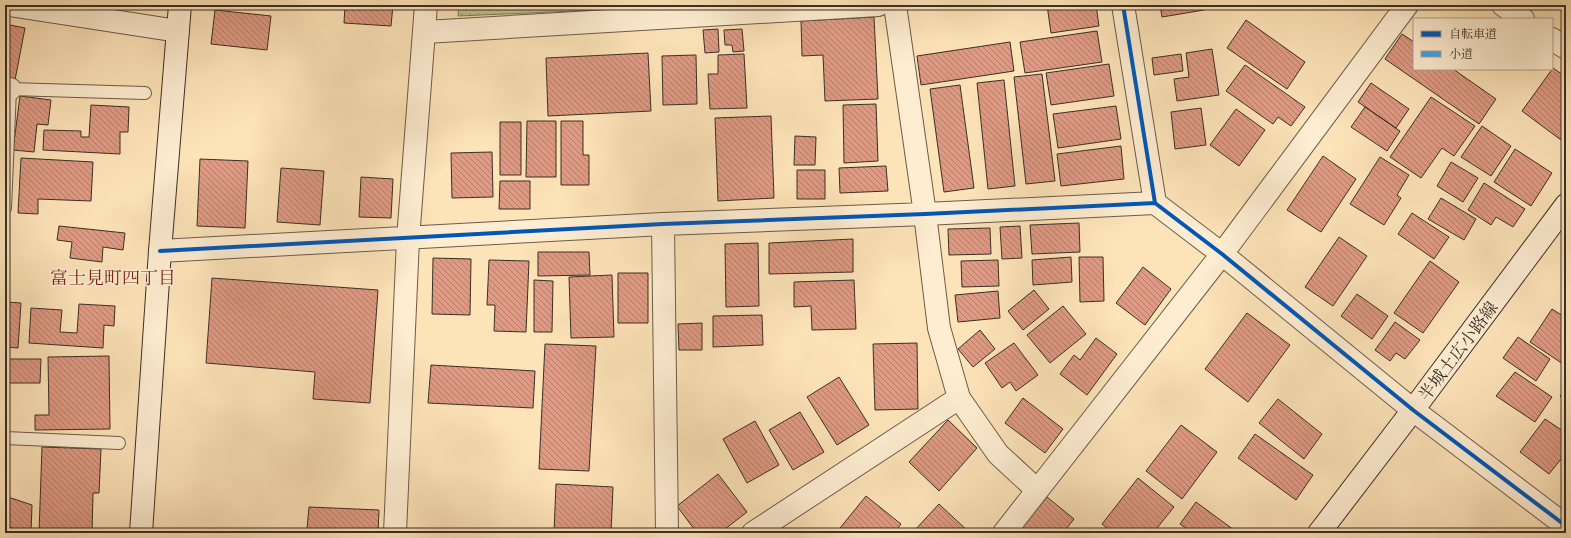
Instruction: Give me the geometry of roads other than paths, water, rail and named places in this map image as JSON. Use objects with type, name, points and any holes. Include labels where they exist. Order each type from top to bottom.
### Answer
[{"type":"street","points":[[9,5],[178,31]]},
{"type":"street","points":[[140,533],[160,251],[180,5]]},
{"type":"street","points":[[395,533],[408,239],[426,5]]},
{"type":"street","points":[[425,32],[878,5]]},
{"type":"street","points":[[894,5],[925,214],[939,328],[959,398],[998,454],[1037,490]]},
{"type":"street","points":[[1124,5],[1155,203]]},
{"type":"street","points":[[1004,533],[1222,254],[1407,5]]},
{"type":"street","points":[[1503,5],[1522,18]]},
{"type":"street","points":[[1553,40],[1566,48]]},
{"type":"street","points":[[160,251],[408,239],[663,224],[1155,203],[1222,254],[1413,410],[1566,526]]},
{"type":"street","name":"半城土広小路線","points":[[1318,533],[1413,410],[1566,205]]},
{"type":"street","points":[[663,224],[667,533]]},
{"type":"street","points":[[753,533],[959,398]]},
{"type":"lane","points":[[5,208],[8,89],[145,93]]},
{"type":"lane","points":[[5,438],[119,443]]},
{"type":"district","name":"富士見町四丁目","points":[[113,278]]}]
